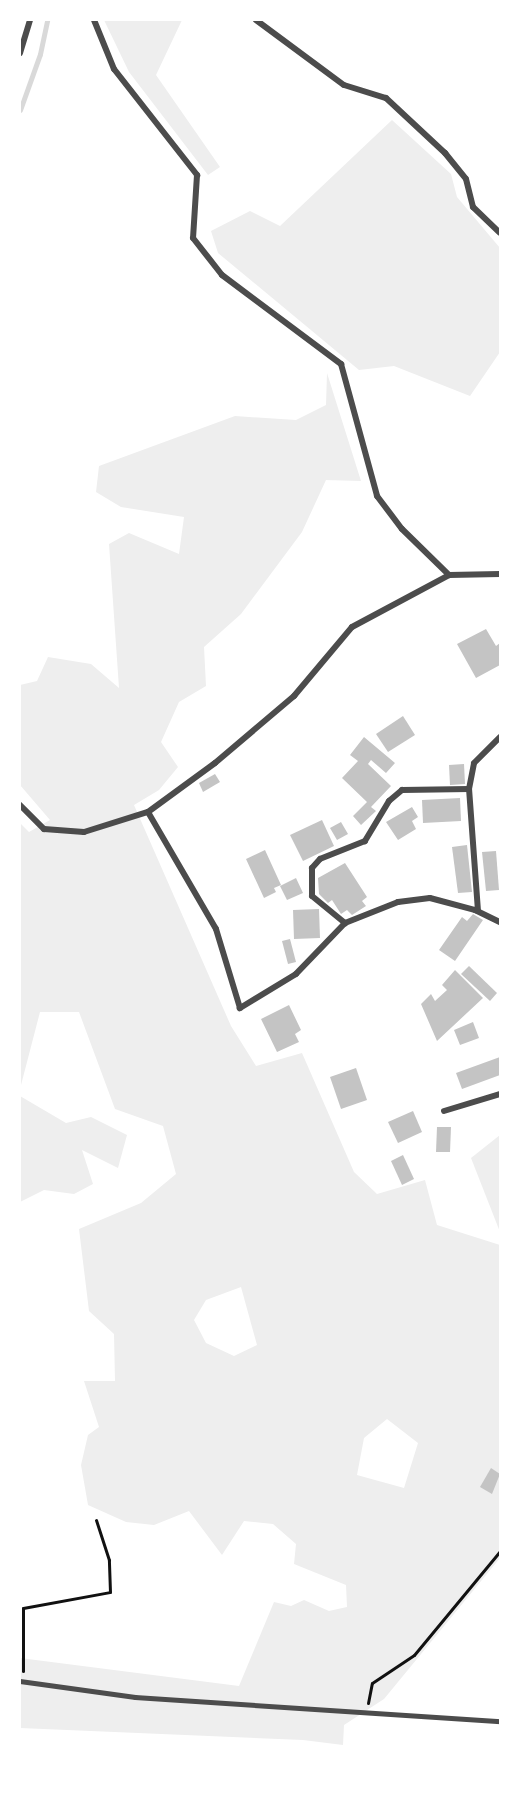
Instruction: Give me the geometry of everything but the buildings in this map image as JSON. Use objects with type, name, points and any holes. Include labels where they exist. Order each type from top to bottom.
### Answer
[{"type":"street","points":[[20,53],[30,20]]},
{"type":"street","points":[[94,20],[114,69],[197,175],[193,238],[222,275],[341,364],[377,496],[402,529],[449,575]]},
{"type":"street","points":[[256,20],[344,85],[386,98],[445,153],[466,178],[473,207],[501,233]]},
{"type":"street","points":[[20,806],[44,829],[84,832],[148,812],[215,763],[294,696],[352,627],[449,575],[501,574]]},
{"type":"street","points":[[478,911],[469,789],[474,763],[501,737]]},
{"type":"street","points":[[345,923],[312,896],[312,868],[320,860],[365,842],[389,801],[402,790],[469,789]]},
{"type":"street","points":[[148,812],[216,929],[240,1008],[296,974],[345,923],[398,902],[430,898],[478,911],[501,922]]},
{"type":"street","points":[[444,1111],[501,1094]]},
{"type":"lane","points":[[21,1681],[135,1697],[501,1721]]},
{"type":"path","points":[[21,1681],[23,1608],[110,1593],[109,1560],[96,1520]]},
{"type":"path","points":[[366,1712],[372,1683],[414,1655],[501,1551]]},
{"type":"shaded area","points":[[104,20],[182,20],[156,75],[220,167],[208,175],[129,72]]},
{"type":"shaded area","points":[[392,120],[451,174],[457,197],[500,248],[500,352],[470,396],[394,366],[359,370],[218,253],[211,231],[250,211],[280,226]]},
{"type":"shaded area","points":[[327,373],[361,481],[326,480],[302,532],[241,614],[204,647],[206,686],[179,702],[161,742],[178,767],[159,790],[134,805],[231,1026],[256,1066],[302,1053],[354,1172],[377,1194],[425,1180],[437,1225],[500,1245],[500,1558],[384,1699],[344,1725],[343,1745],[303,1740],[20,1728],[20,1658],[239,1686],[274,1602],[291,1606],[304,1600],[329,1611],[347,1607],[346,1585],[294,1564],[296,1544],[273,1524],[244,1521],[222,1555],[189,1511],[154,1525],[126,1522],[88,1505],[81,1465],[88,1435],[99,1427],[84,1381],[115,1381],[114,1334],[89,1311],[79,1229],[141,1203],[176,1174],[163,1126],[115,1109],[79,1012],[40,1012],[20,1089],[20,823],[29,832],[50,820],[20,785],[20,685],[37,681],[48,657],[91,664],[119,688],[109,544],[129,533],[179,554],[184,517],[121,507],[96,492],[99,466],[235,416],[296,420],[326,405]],"holes":[[[241,1287],[257,1345],[234,1356],[206,1343],[194,1320],[206,1300]],[[387,1419],[418,1443],[404,1488],[357,1475],[364,1438]]]},
{"type":"shaded area","points":[[20,1096],[66,1123],[91,1117],[127,1135],[118,1168],[82,1150],[93,1184],[74,1194],[44,1190],[20,1202]]},
{"type":"shaded area","points":[[500,1135],[500,1232],[471,1158]]},
{"type":"waterway","points":[[20,110],[40,54],[47,20]]}]
